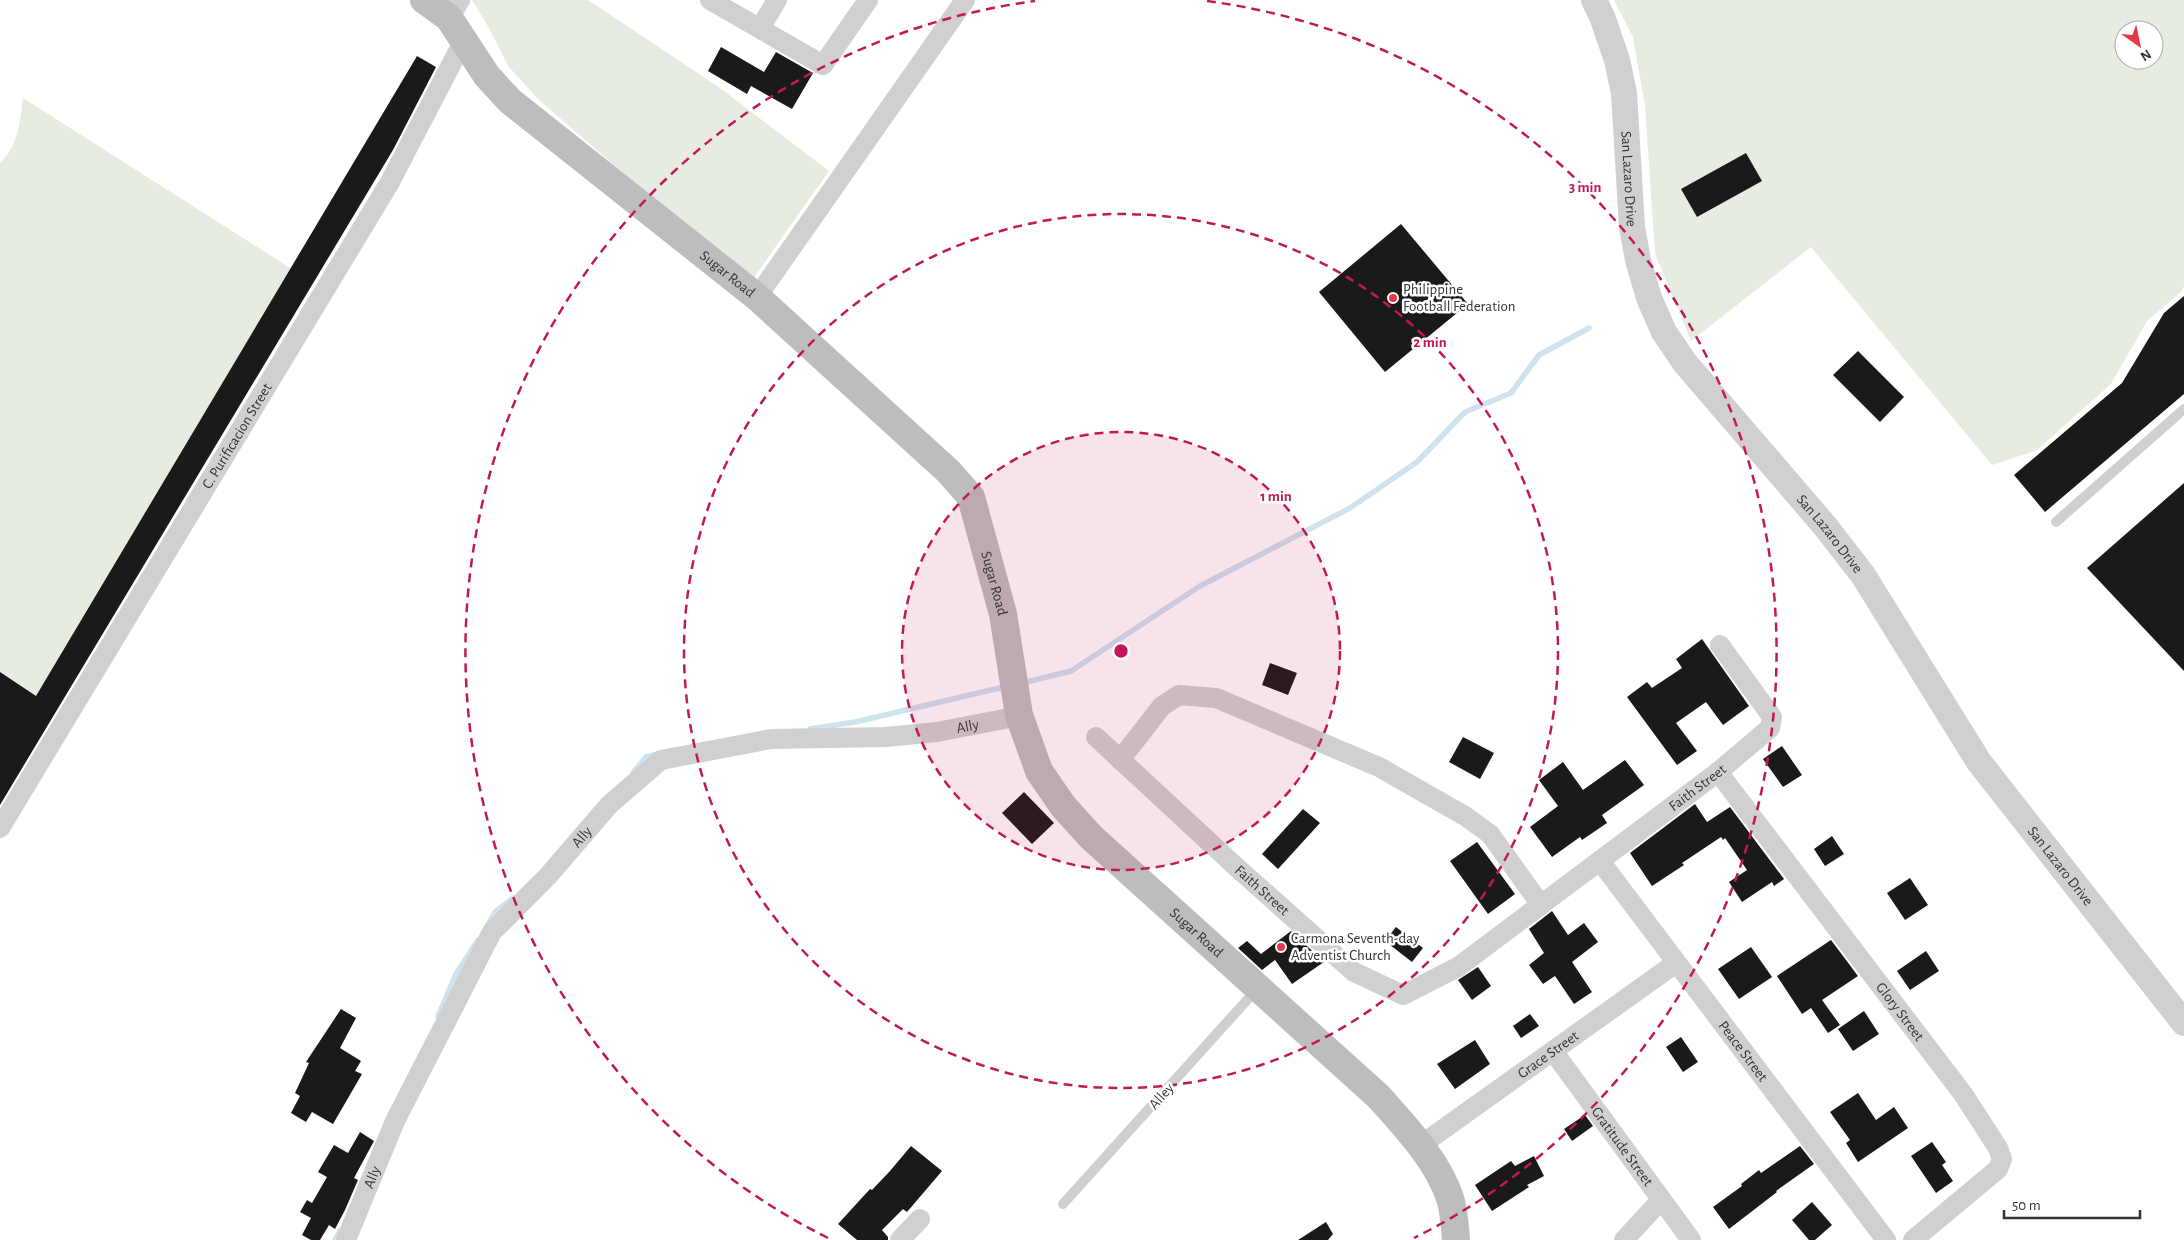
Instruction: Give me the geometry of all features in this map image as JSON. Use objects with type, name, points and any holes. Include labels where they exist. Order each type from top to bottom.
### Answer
[{"type":"main road","name":"Sugar Road","points":[[424,0],[458,20],[487,76],[510,100],[757,297],[948,471],[971,497],[1003,614],[1019,715],[1039,771],[1063,806],[1090,837],[1379,1097],[1421,1145],[1442,1179],[1450,1199],[1456,1240]]},
{"type":"street","points":[[710,0],[823,65],[868,0]]},
{"type":"street","points":[[760,28],[777,0]]},
{"type":"street","points":[[757,297],[965,0]]},
{"type":"street","name":"San Lazaro Drive","points":[[1594,0],[1603,18],[1617,60],[1624,93],[1632,227],[1638,260],[1649,298],[1664,332],[1685,363],[1825,526],[1862,576],[1979,762],[2184,1023]]},
{"type":"street","name":"C. Purificacion Street","points":[[0,828],[390,182],[458,20]]},
{"type":"street","name":"Faith Street","points":[[1096,737],[1232,864],[1354,972],[1403,995],[1458,967],[1718,772],[1770,728],[1772,717],[1720,645]]},
{"type":"street","points":[[1120,760],[1162,706],[1179,695],[1216,698],[1378,767],[1464,816],[1490,834],[1541,905]]},
{"type":"street","name":"Ally","points":[[346,1240],[395,1121],[492,932],[548,876],[609,805],[661,760],[771,739],[894,736],[937,732],[1019,715]]},
{"type":"street","name":"Glory Street","points":[[1718,772],[1963,1094],[1998,1148],[2002,1159],[1998,1169],[1913,1240]]},
{"type":"street","name":"Peace Street","points":[[1600,861],[1886,1240]]},
{"type":"street","name":"Grace Street","points":[[1421,1145],[1676,963]]},
{"type":"street","name":"Gratitude Street","points":[[1554,1051],[1660,1201],[1691,1240]]},
{"type":"street","points":[[1624,1240],[1660,1201]]},
{"type":"street","points":[[900,1240],[920,1219]]},
{"type":"lane","points":[[2056,522],[2184,409]]},
{"type":"lane","name":"Alley","points":[[1063,1204],[1258,988]]},
{"type":"shaded area","points":[[472,0],[588,0],[720,88],[829,171],[750,283],[539,100],[509,67]]},
{"type":"shaded area","points":[[1614,0],[2184,0],[2184,286],[2182,291],[2147,321],[2111,384],[2037,450],[1992,465],[1811,247],[1691,341],[1655,254],[1645,106],[1633,37]]},
{"type":"shaded area","points":[[23,98],[298,273],[26,713],[0,695],[0,163],[6,157],[14,142]]},
{"type":"building","points":[[721,47],[764,72],[776,52],[813,73],[792,109],[751,86],[747,94],[708,71]]},
{"type":"building","points":[[417,56],[436,67],[393,150],[0,805],[0,672],[36,696]]},
{"type":"building","points":[[1746,153],[1762,181],[1697,217],[1681,189]]},
{"type":"building","name":"Philippine Football Federation","points":[[1401,224],[1468,304],[1385,372],[1319,292]]},
{"type":"building","points":[[2184,296],[2184,394],[2045,512],[2014,475],[2122,383],[2164,313]]},
{"type":"building","points":[[1858,351],[1904,397],[1880,422],[1833,375]]},
{"type":"building","points":[[2184,483],[2184,671],[2087,568]]},
{"type":"building","points":[[1702,639],[1749,706],[1723,725],[1706,702],[1676,723],[1697,751],[1677,765],[1627,697],[1647,682],[1652,688],[1682,668],[1676,659]]},
{"type":"building","points":[[1270,663],[1297,673],[1288,695],[1262,685]]},
{"type":"building","points":[[1463,737],[1494,753],[1480,779],[1449,762]]},
{"type":"building","points":[[1782,746],[1802,775],[1783,787],[1763,759]]},
{"type":"building","points":[[1625,760],[1644,785],[1602,815],[1607,823],[1582,840],[1580,837],[1552,857],[1530,827],[1558,806],[1539,780],[1563,762],[1583,790]]},
{"type":"building","points":[[1024,792],[1054,823],[1032,844],[1002,813]]},
{"type":"building","points":[[1695,804],[1707,822],[1730,807],[1784,879],[1774,886],[1772,882],[1742,902],[1729,882],[1747,870],[1725,838],[1723,840],[1721,837],[1652,886],[1630,853]]},
{"type":"building","points":[[1303,809],[1320,823],[1278,869],[1262,854]]},
{"type":"building","points":[[1832,836],[1844,854],[1825,866],[1814,849]]},
{"type":"building","points":[[1477,842],[1515,894],[1488,914],[1450,861]]},
{"type":"building","points":[[1910,878],[1928,905],[1905,920],[1887,893]]},
{"type":"building","points":[[1552,911],[1568,935],[1584,923],[1598,942],[1572,962],[1592,992],[1574,1004],[1555,976],[1543,984],[1529,965],[1544,953],[1529,929]]},
{"type":"building","points":[[1396,927],[1423,948],[1412,962],[1385,941]]},
{"type":"building","points":[[1291,931],[1324,962],[1292,984],[1275,960],[1262,970],[1238,948],[1247,941],[1261,954]]},
{"type":"building","points":[[1831,940],[1858,976],[1822,1000],[1840,1025],[1828,1033],[1811,1008],[1802,1014],[1777,976]]},
{"type":"building","points":[[1751,947],[1772,977],[1739,999],[1718,969]]},
{"type":"building","points":[[1926,951],[1939,971],[1910,990],[1897,971]]},
{"type":"building","points":[[1478,967],[1491,986],[1472,1000],[1458,980]]},
{"type":"building","points":[[341,1009],[356,1018],[340,1048],[361,1061],[355,1071],[362,1074],[333,1124],[312,1112],[306,1122],[291,1113],[300,1096],[295,1093],[309,1063],[306,1062]]},
{"type":"building","points":[[1864,1011],[1879,1034],[1853,1051],[1838,1029]]},
{"type":"building","points":[[1530,1014],[1539,1026],[1521,1038],[1513,1026]]},
{"type":"building","points":[[1681,1037],[1698,1062],[1683,1072],[1666,1047]]},
{"type":"building","points":[[1475,1040],[1490,1064],[1455,1089],[1437,1064]]},
{"type":"building","points":[[1858,1093],[1876,1120],[1894,1107],[1908,1128],[1858,1162],[1846,1143],[1850,1140],[1830,1112]]},
{"type":"building","points":[[1585,1115],[1593,1126],[1572,1141],[1564,1129]]},
{"type":"building","points":[[360,1132],[374,1141],[354,1178],[358,1180],[345,1210],[335,1229],[329,1225],[320,1240],[311,1240],[302,1235],[311,1218],[300,1212],[307,1200],[312,1203],[327,1177],[318,1172],[334,1145],[348,1153]]},
{"type":"building","points":[[1932,1142],[1946,1162],[1942,1165],[1953,1181],[1936,1193],[1911,1156]]},
{"type":"building","points":[[911,1146],[942,1171],[907,1212],[903,1209],[882,1230],[888,1237],[888,1240],[857,1240],[838,1224],[870,1189],[872,1190],[890,1171]]},
{"type":"building","points":[[1800,1146],[1814,1164],[1776,1191],[1729,1229],[1713,1207],[1742,1186],[1741,1184],[1759,1170],[1761,1173]]},
{"type":"building","points":[[1534,1156],[1544,1176],[1527,1185],[1529,1187],[1492,1211],[1475,1185],[1511,1161],[1515,1166]]},
{"type":"building","points":[[1812,1202],[1832,1225],[1815,1240],[1809,1240],[1792,1220]]},
{"type":"building","points":[[1326,1222],[1333,1234],[1328,1240],[1298,1240]]},
{"type":"waterway","points":[[1022,683],[1071,671],[1200,586],[1350,508],[1417,462],[1465,412],[1511,393],[1539,355],[1589,328]]},
{"type":"waterway","points":[[810,729],[855,722],[1008,686]]},
{"type":"waterway","points":[[633,773],[646,757],[658,754]]},
{"type":"waterway","points":[[487,926],[495,912],[513,898]]},
{"type":"waterway","points":[[438,1016],[456,974],[478,940]]},
{"type":"waterway","points":[[335,1240],[340,1231]]},
{"type":"place","name":"Philippine Football Federation","points":[[1393,298]]},
{"type":"place","name":"Carmona Seventh-day Adventist Church","points":[[1281,947]]}]
